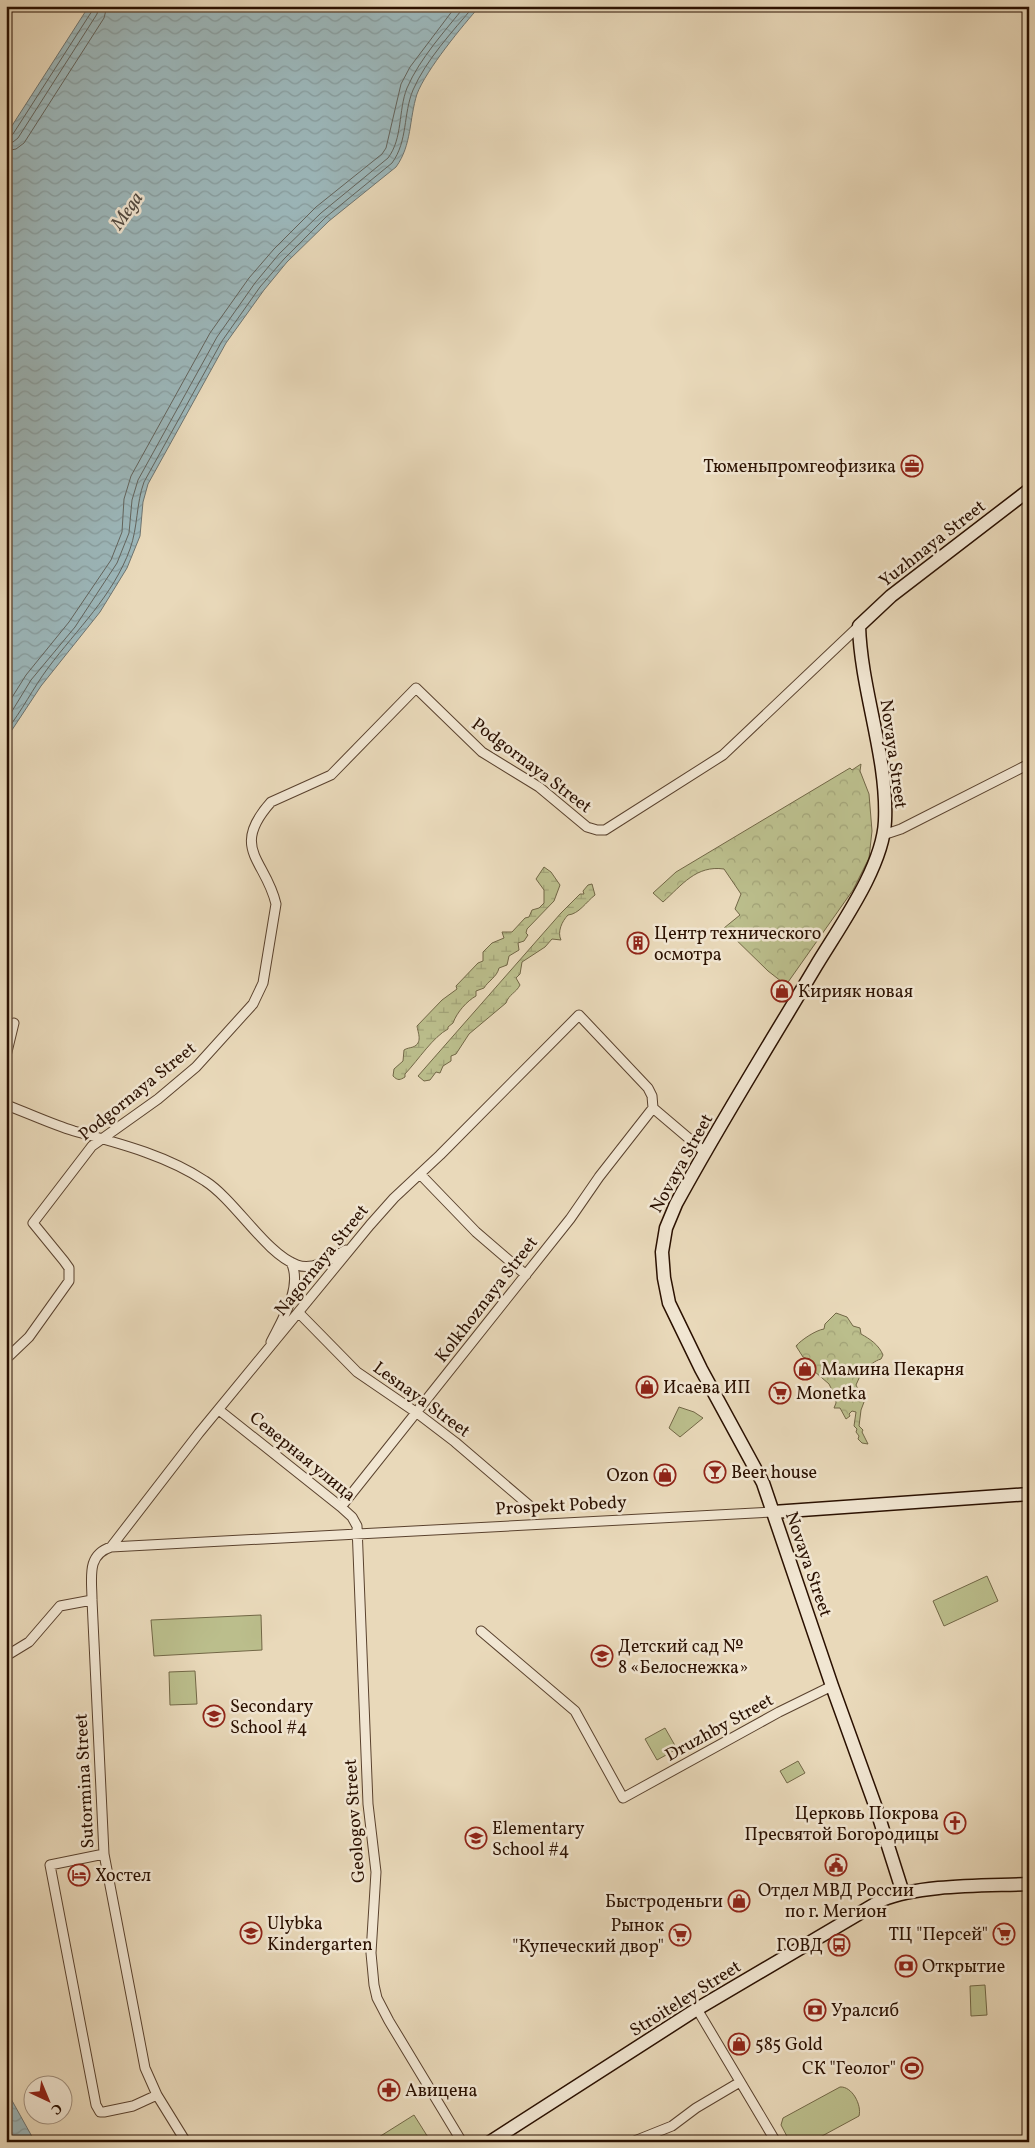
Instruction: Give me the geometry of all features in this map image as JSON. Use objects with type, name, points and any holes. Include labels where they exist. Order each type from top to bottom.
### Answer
[{"type":"street","name":"Yuzhnaya Street","points":[[859,626],[891,596],[1029,490]]},
{"type":"street","name":"Novaya Street","points":[[859,626],[861,658],[885,806],[883,835],[873,867],[676,1204],[666,1228],[662,1252],[664,1278],[675,1318],[751,1458],[774,1512],[832,1686],[875,1805],[903,1893]]},
{"type":"street","name":"Podgornaya Street","points":[[6,1359],[29,1337],[68,1282],[69,1268],[33,1223],[83,1157],[102,1138],[158,1099],[196,1067],[234,1028],[258,998],[276,904],[274,896],[256,862],[251,844],[256,826],[264,810],[277,798],[331,775],[416,688],[482,752],[539,787],[586,827],[605,830],[723,755],[859,626]]},
{"type":"street","points":[[883,835],[901,829],[1029,764]]},
{"type":"street","name":"Nagornaya Street","points":[[111,1547],[189,1446],[352,1246],[394,1198],[580,1015],[648,1088],[652,1096],[653,1108]]},
{"type":"street","points":[[6,1056],[14,1023]]},
{"type":"street","points":[[6,1105],[72,1130],[102,1138],[160,1159],[206,1181],[222,1194],[269,1244],[291,1262],[308,1267],[318,1265],[352,1246]]},
{"type":"street","points":[[653,1108],[706,1153]]},
{"type":"street","name":"Kolkhoznaya Street","points":[[341,1507],[526,1275],[653,1108]]},
{"type":"street","points":[[420,1174],[476,1232],[526,1275]]},
{"type":"street","points":[[262,1358],[289,1303],[295,1276],[291,1262]]},
{"type":"street","name":"Lesnaya Street","points":[[299,1313],[357,1372],[456,1442],[531,1507]]},
{"type":"street","name":"Северная улица","points":[[219,1410],[341,1507],[355,1521],[358,1533]]},
{"type":"street","name":"Prospekt Pobedy","points":[[97,1554],[111,1547],[774,1512],[1029,1494]]},
{"type":"street","name":"Geologov Street","points":[[358,1533],[368,1804],[376,1872],[371,1952],[374,1985],[389,2021],[462,2142]]},
{"type":"street","name":"Sutormina Street","points":[[97,1554],[92,1566],[92,1600],[104,1854],[145,2068],[157,2095],[186,2142]]},
{"type":"street","points":[[6,1656],[29,1642],[60,1606],[92,1600]]},
{"type":"street","name":"Druzhby Street","points":[[481,1630],[576,1711],[623,1798],[779,1712],[832,1686]]},
{"type":"street","points":[[104,1854],[50,1865],[96,2105],[100,2112],[104,2112],[133,2106],[157,2095]]},
{"type":"street","name":"Stroiteley Street","points":[[490,2142],[697,2009],[877,1903],[903,1893],[925,1890],[1029,1884]]},
{"type":"street","points":[[697,2009],[776,2142]]},
{"type":"street","points":[[632,2142],[672,2126],[696,2108],[740,2082]]},
{"type":"green space","points":[[861,764],[860,771],[869,794],[872,831],[869,858],[853,890],[786,985],[768,971],[724,928],[740,915],[735,909],[741,894],[724,869],[705,870],[697,873],[663,902],[653,893],[676,872],[850,768],[852,770]]},
{"type":"green space","points":[[544,867],[551,872],[560,885],[554,901],[527,929],[526,933],[528,935],[524,941],[518,943],[519,950],[509,956],[507,965],[499,968],[484,988],[476,991],[476,996],[463,1007],[448,1029],[426,1049],[405,1074],[405,1077],[396,1079],[393,1076],[394,1069],[403,1061],[404,1050],[418,1043],[417,1026],[442,1000],[457,989],[456,986],[478,963],[483,961],[483,952],[492,943],[504,938],[502,932],[512,932],[525,918],[529,917],[532,910],[539,908],[544,903],[544,890],[536,879]]},
{"type":"green space","points":[[592,884],[595,895],[579,910],[566,917],[560,930],[561,940],[552,939],[545,947],[522,962],[520,974],[516,978],[520,985],[506,1003],[469,1034],[456,1054],[451,1056],[451,1061],[443,1066],[440,1073],[436,1072],[430,1080],[424,1081],[418,1076],[561,913],[580,894],[584,894],[583,891],[588,885]]},
{"type":"green space","points":[[836,1313],[847,1317],[853,1326],[860,1328],[861,1334],[874,1343],[883,1355],[881,1359],[866,1368],[856,1385],[864,1402],[859,1426],[863,1430],[862,1432],[868,1444],[862,1443],[858,1439],[857,1429],[854,1426],[856,1412],[852,1411],[846,1419],[840,1408],[834,1408],[836,1403],[835,1390],[832,1390],[829,1384],[814,1371],[812,1361],[803,1357],[796,1346],[817,1331],[824,1329],[825,1324]]},
{"type":"green space","points":[[679,1407],[694,1412],[703,1418],[680,1437],[669,1428]]},
{"type":"green space","points":[[987,1576],[998,1601],[944,1626],[933,1601]]},
{"type":"green space","points":[[261,1615],[262,1650],[154,1656],[151,1620]]},
{"type":"green space","points":[[195,1671],[197,1704],[170,1705],[169,1672]]},
{"type":"green space","points":[[665,1728],[677,1749],[657,1760],[645,1739]]},
{"type":"green space","points":[[798,1761],[805,1773],[787,1783],[780,1771]]},
{"type":"green space","points":[[985,1985],[987,2015],[971,2016],[970,1986]]},
{"type":"green space","points":[[840,2087],[848,2090],[855,2097],[859,2107],[859,2116],[811,2142],[790,2142],[781,2125],[783,2118]]},
{"type":"green space","points":[[414,2115],[431,2142],[371,2142]]},
{"type":"water","name":"Mega","points":[[89,6],[480,6],[446,48],[422,84],[414,103],[408,141],[396,167],[329,221],[287,262],[264,290],[226,343],[148,484],[143,502],[140,536],[127,568],[100,612],[41,686],[6,739],[6,135]]},
{"type":"water","points":[[6,2090],[22,2119],[22,2126],[26,2126],[35,2142],[6,2142]]},
{"type":"place","name":"Тюменьпромгеофизика","points":[[912,466]]},
{"type":"place","name":"Центр технического осмотра","points":[[638,943]]},
{"type":"place","name":"Кирияк новая","points":[[782,991]]},
{"type":"place","name":"Мамина Пекарня","points":[[805,1369]]},
{"type":"place","name":"Исаева ИП","points":[[647,1387]]},
{"type":"place","name":"Monetka","points":[[780,1393]]},
{"type":"place","name":"Beer house","points":[[715,1472]]},
{"type":"place","name":"Ozon","points":[[665,1475]]},
{"type":"place","name":"Детский сад № 8 «Белоснежка»","points":[[602,1656]]},
{"type":"place","name":"Secondary School #4","points":[[214,1716]]},
{"type":"place","name":"Церковь Покрова Пресвятой Богородицы","points":[[955,1823]]},
{"type":"place","name":"Elementary School #4","points":[[476,1838]]},
{"type":"place","name":"Отдел МВД России по г. Мегион","points":[[836,1865]]},
{"type":"place","name":"Хостел","points":[[79,1875]]},
{"type":"place","name":"Быстроденьги","points":[[739,1901]]},
{"type":"place","name":"Ulybka Kindergarten","points":[[251,1933]]},
{"type":"place","name":"ТЦ \"Персей\"","points":[[1004,1934]]},
{"type":"place","name":"Рынок \"Купеческий двор\"","points":[[680,1935]]},
{"type":"place","name":"ГОВД","points":[[839,1945]]},
{"type":"place","name":"Открытие","points":[[906,1966]]},
{"type":"place","name":"Уралсиб","points":[[815,2010]]},
{"type":"place","name":"585 Gold","points":[[739,2044]]},
{"type":"place","name":"СК \"Геолог\"","points":[[912,2068]]},
{"type":"place","name":"Авицена","points":[[389,2090]]}]
